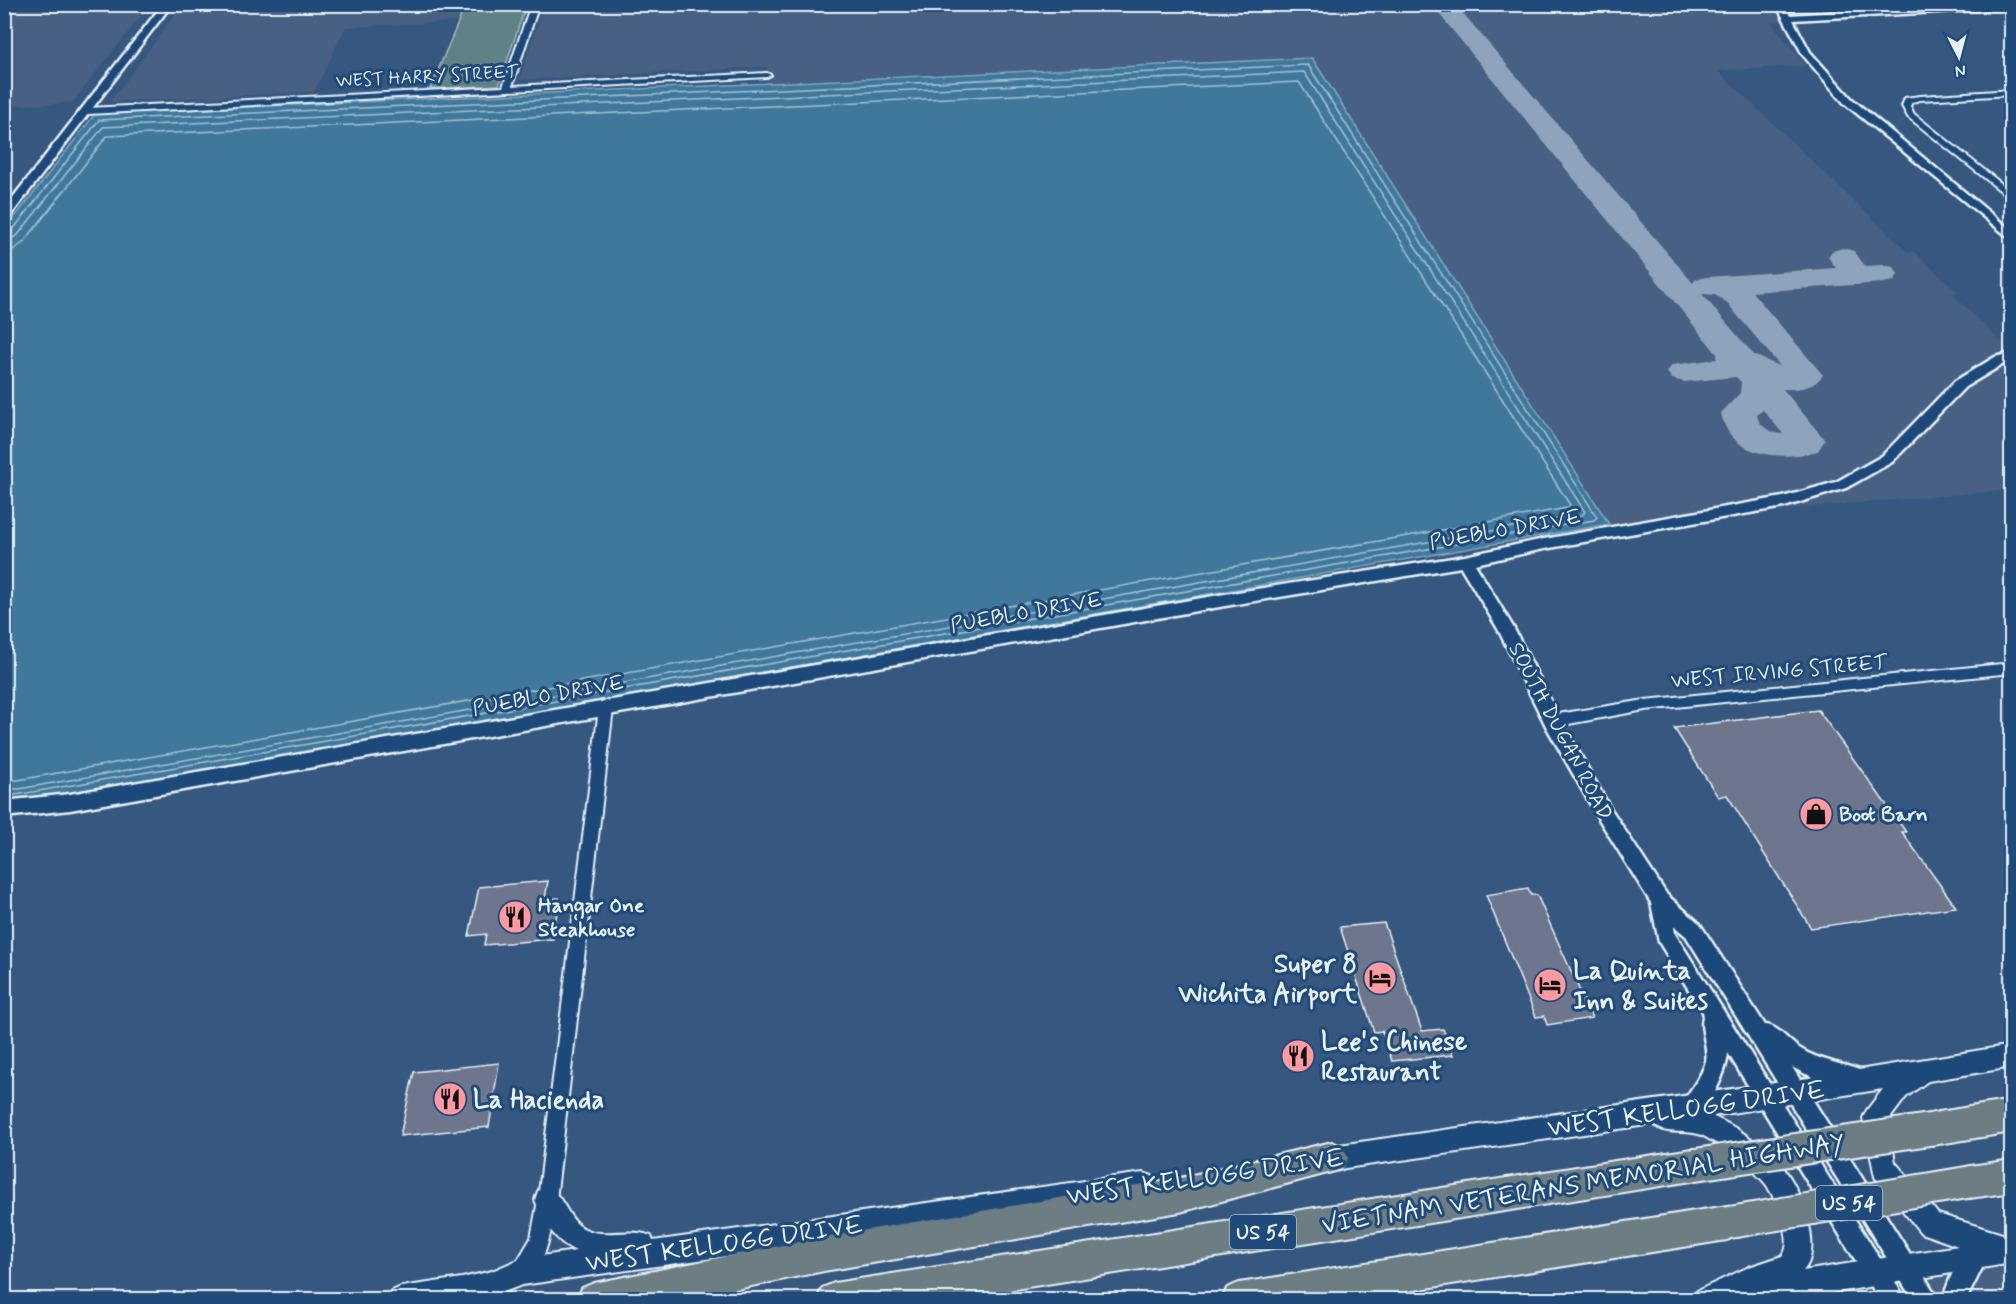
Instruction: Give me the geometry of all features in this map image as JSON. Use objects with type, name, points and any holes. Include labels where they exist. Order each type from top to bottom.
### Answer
[{"type":"highway","name":"VIETNAM VETERANS MEMORIAL HIGHWAY","points":[[834,1299],[2012,1116]]},
{"type":"highway","points":[[594,1299],[824,1254],[1180,1195],[1332,1158]]},
{"type":"highway","name":"US 54","points":[[1239,1299],[2012,1176]]},
{"type":"main road","name":"WEST KELLOGG DRIVE","points":[[401,1299],[482,1288],[520,1272],[1643,1115],[2012,1056]]},
{"type":"main road","points":[[1925,1071],[1898,1089],[1875,1118],[1884,1168],[1930,1224],[2011,1250]]},
{"type":"main road","points":[[1643,1115],[1699,1122],[1727,1135],[1773,1174],[1792,1208],[1800,1242],[1797,1258],[1790,1266],[1749,1280],[1706,1299]]},
{"type":"main road","points":[[547,1200],[565,1232],[576,1240],[590,1245],[704,1245]]},
{"type":"main road","points":[[1714,1299],[2011,1250]]},
{"type":"street","points":[[4,217],[88,111],[168,4]]},
{"type":"street","points":[[507,88],[535,4]]},
{"type":"street","points":[[1780,4],[1806,53],[1848,101],[2012,237]]},
{"type":"street","points":[[1786,18],[2012,5]]},
{"type":"street","name":"WEST HARRY STREET","points":[[88,111],[767,75]]},
{"type":"street","points":[[2010,194],[1911,115],[1906,106],[1908,100],[2012,92]]},
{"type":"street","name":"PUEBLO DRIVE","points":[[4,809],[70,802],[1237,598],[1465,561],[1544,544],[1784,502],[1841,485],[1887,459],[1960,384],[2000,360],[2012,357]]},
{"type":"street","name":"SOUTH DUGAN ROAD","points":[[1465,561],[1505,627],[1552,721],[1603,811],[1660,901],[1693,930],[1927,1299]]},
{"type":"street","name":"WEST IRVING STREET","points":[[1552,721],[1644,705],[2012,668]]},
{"type":"street","points":[[520,1272],[532,1257],[540,1239],[547,1200],[606,708]]},
{"type":"street","name":"SOUTH DUGAN ROAD","points":[[1660,901],[1666,936],[1894,1299]]},
{"type":"street","points":[[1692,1107],[1718,1063],[1718,1042],[1700,989]]},
{"type":"street","points":[[1743,1010],[1782,1050],[1796,1059],[1815,1069],[1867,1081]]},
{"type":"street","points":[[1954,1299],[1963,1277],[1976,1256]]},
{"type":"street","points":[[1774,1289],[1805,1299]]},
{"type":"shaded area","points":[[5,4],[150,5],[72,103],[5,106]]},
{"type":"shaded area","points":[[182,5],[466,5],[458,22],[346,27],[314,92],[110,102]]},
{"type":"shaded area","points":[[544,5],[2011,5],[2011,9],[1771,22],[1806,66],[1718,71],[1908,252],[1915,252],[1959,293],[1952,294],[2011,351],[2011,490],[1609,524],[1312,58],[766,82],[766,67],[519,80]]},
{"type":"shaded area","points":[[2011,1252],[2011,1299],[1719,1299]]},
{"type":"green space","points":[[466,4],[526,5],[499,85],[430,89]]},
{"type":"water","points":[[1312,58],[1609,524],[5,803],[4,231],[95,114]]},
{"type":"building","name":"Boot Barn","points":[[1818,710],[1906,832],[1902,832],[1956,907],[1811,928],[1727,795],[1718,797],[1674,728]]},
{"type":"building","name":"Hangar One Steakhouse","points":[[548,881],[545,899],[559,898],[553,939],[484,945],[486,934],[469,936],[479,887]]},
{"type":"building","name":"La Quinta Inn & Suites","points":[[1528,888],[1531,895],[1537,895],[1592,1018],[1547,1025],[1544,1016],[1536,1017],[1486,895]]},
{"type":"building","name":"Super 8 Wichita Airport","points":[[1384,923],[1422,1031],[1443,1029],[1453,1055],[1392,1061],[1382,1031],[1374,1032],[1340,927]]},
{"type":"building","name":"La Hacienda","points":[[499,1063],[489,1127],[400,1136],[414,1072]]},
{"type":"taxiway","points":[[1442,4],[1742,362]]},
{"type":"taxiway","points":[[1843,257],[1851,268],[1850,273],[1844,277]]},
{"type":"taxiway","points":[[1844,277],[1883,274]]},
{"type":"taxiway","points":[[1707,286],[1844,277]]},
{"type":"taxiway","points":[[1715,286],[1725,288],[1737,295],[1806,375],[1798,378],[1782,378],[1742,362]]},
{"type":"taxiway","points":[[1684,372],[1727,369],[1734,363],[1734,353]]},
{"type":"taxiway","points":[[1742,362],[1758,381]]},
{"type":"taxiway","points":[[1758,381],[1807,440],[1805,443],[1775,445],[1754,437],[1746,430],[1739,413],[1757,396],[1758,381]]},
{"type":"place","name":"Boot Barn","points":[[1816,814]]},
{"type":"place","name":"Hangar One Steakhouse","points":[[515,917]]},
{"type":"place","name":"Super 8 Wichita Airport","points":[[1380,978]]},
{"type":"place","name":"La Quinta Inn & Suites","points":[[1550,985]]},
{"type":"place","name":"Lee's Chinese Restaurant","points":[[1298,1056]]},
{"type":"place","name":"La Hacienda","points":[[450,1099]]}]
